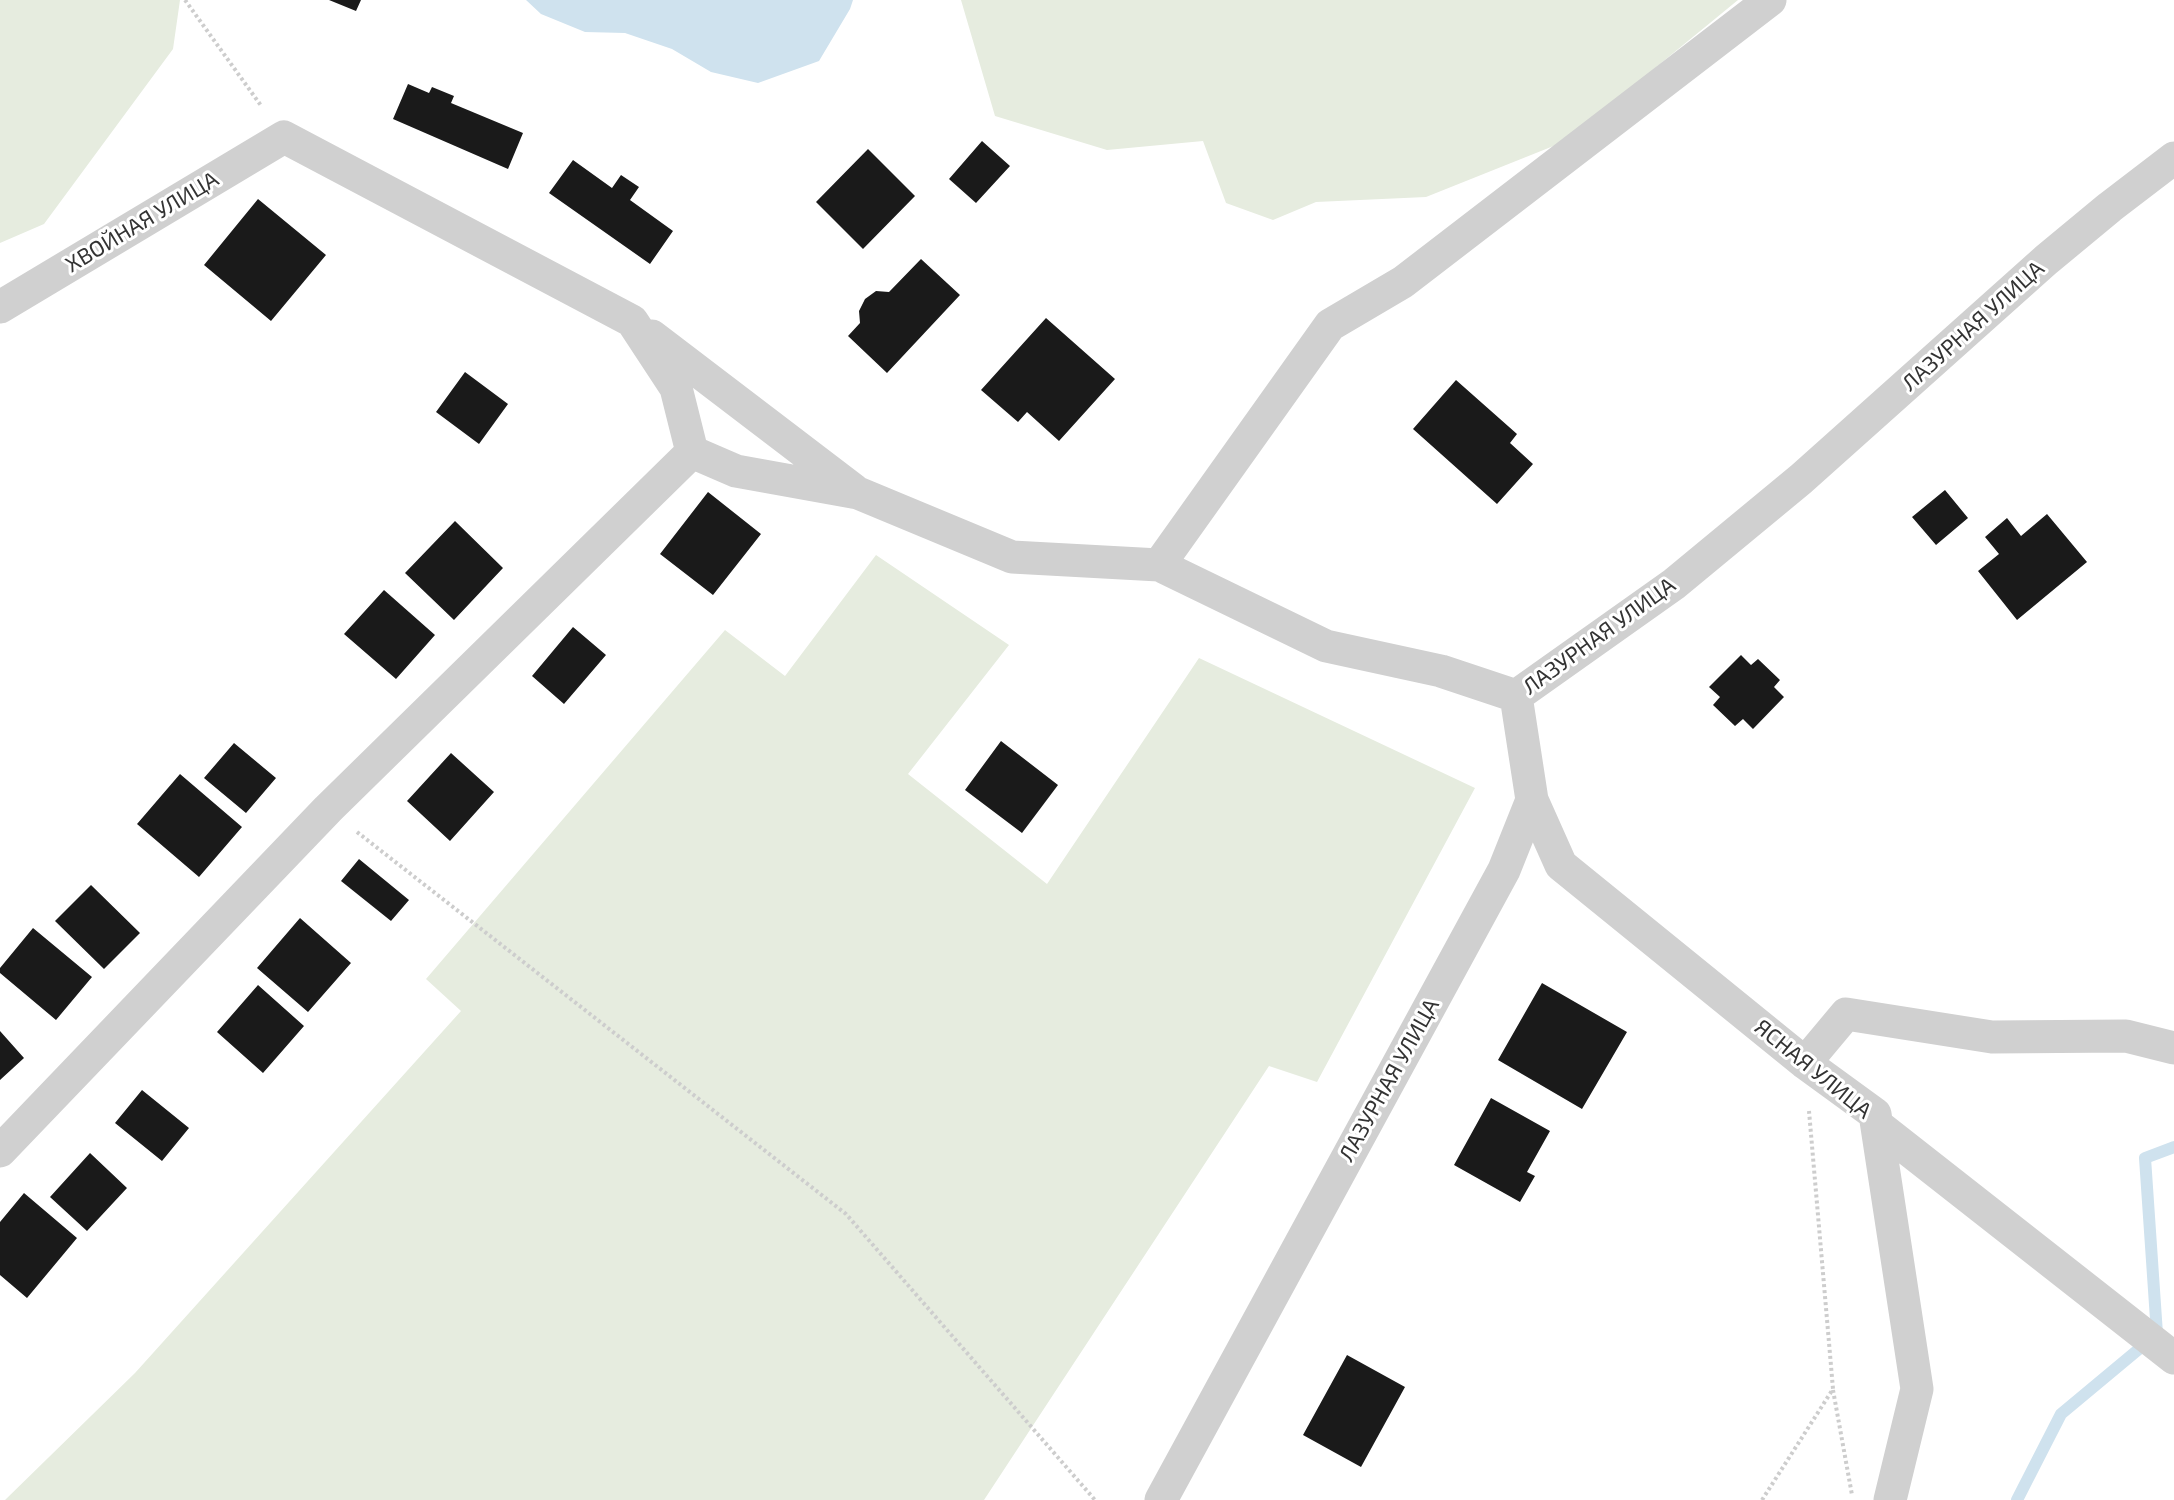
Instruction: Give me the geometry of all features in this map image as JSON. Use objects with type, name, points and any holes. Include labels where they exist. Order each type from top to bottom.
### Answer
[{"type":"street","points":[[1159,565],[1330,325],[1403,282],[1770,0]]},
{"type":"street","name":"ХВОЙНАЯ УЛИЦА","points":[[0,307],[284,137]]},
{"type":"street","points":[[284,137],[632,321],[858,493]]},
{"type":"street","name":"ЛАЗУРНАЯ УЛИЦА","points":[[1161,1500],[1504,870],[1532,800],[1516,696],[1674,584],[1801,479],[2046,260],[2174,158]]},
{"type":"street","points":[[632,321],[676,388],[692,452]]},
{"type":"street","points":[[692,452],[736,471],[858,493],[1012,557],[1159,565],[1326,646],[1441,671],[1516,696]]},
{"type":"street","points":[[0,1151],[328,809],[692,452]]},
{"type":"street","name":"ЯСНАЯ УЛИЦА","points":[[1532,800],[1561,865],[1804,1063],[1875,1114],[1917,1389],[1890,1500]]},
{"type":"street","points":[[1804,1063],[1846,1014],[1992,1037],[2126,1036],[2174,1048]]},
{"type":"street","points":[[1877,1125],[2174,1358]]},
{"type":"path","points":[[185,0],[284,137]]},
{"type":"path","points":[[328,809],[846,1214],[1095,1500]]},
{"type":"path","points":[[1804,1063],[1833,1389],[1853,1500]]},
{"type":"path","points":[[1762,1500],[1833,1389]]},
{"type":"shaded area","points":[[0,0],[180,0],[173,49],[44,224],[0,243]]},
{"type":"shaded area","points":[[961,0],[1738,0],[1566,141],[1426,197],[1316,202],[1273,220],[1226,203],[1203,141],[1107,150],[995,116]]},
{"type":"shaded area","points":[[876,555],[1009,645],[908,774],[1047,884],[1199,658],[1475,788],[1317,1082],[1269,1066],[984,1500],[5,1500],[135,1373],[461,1011],[426,979],[725,630],[785,676]]},
{"type":"water","points":[[526,0],[853,0],[819,61],[758,83],[711,72],[672,49],[625,33],[585,32],[541,14]]},
{"type":"building","points":[[329,0],[361,0],[356,11]]},
{"type":"building","points":[[408,84],[429,93],[432,87],[454,96],[451,103],[523,133],[508,169],[393,119]]},
{"type":"building","points":[[982,141],[1010,166],[976,203],[949,179]]},
{"type":"building","points":[[868,149],[915,196],[863,249],[816,202]]},
{"type":"building","points":[[573,160],[612,188],[621,175],[639,187],[630,200],[673,231],[650,264],[549,193]]},
{"type":"building","points":[[258,199],[326,255],[271,321],[204,265]]},
{"type":"building","points":[[921,259],[960,295],[887,373],[848,336],[860,323],[859,311],[865,299],[876,291],[889,292]]},
{"type":"building","points":[[1046,318],[1115,379],[1059,441],[1027,412],[1018,422],[981,390]]},
{"type":"building","points":[[465,372],[508,404],[479,444],[436,412]]},
{"type":"building","points":[[1456,380],[1517,434],[1510,443],[1533,464],[1497,504],[1413,429]]},
{"type":"building","points":[[1945,490],[1968,518],[1936,545],[1912,517]]},
{"type":"building","points":[[708,492],[761,534],[713,595],[660,554]]},
{"type":"building","points":[[2047,514],[2087,562],[2017,620],[1978,571],[1999,554],[1985,537],[2007,518],[2021,536]]},
{"type":"building","points":[[455,521],[503,568],[454,620],[405,573]]},
{"type":"building","points":[[384,590],[435,635],[396,679],[344,634]]},
{"type":"building","points":[[573,627],[606,655],[564,704],[532,676]]},
{"type":"building","points":[[1741,655],[1751,665],[1758,659],[1780,680],[1774,687],[1784,697],[1753,729],[1743,719],[1735,726],[1713,705],[1720,697],[1709,687]]},
{"type":"building","points":[[1001,741],[1058,785],[1022,833],[965,790]]},
{"type":"building","points":[[234,743],[276,778],[246,813],[204,778]]},
{"type":"building","points":[[451,753],[494,792],[450,841],[407,801]]},
{"type":"building","points":[[180,774],[242,827],[199,877],[137,824]]},
{"type":"building","points":[[359,859],[409,900],[391,921],[341,881]]},
{"type":"building","points":[[91,885],[140,933],[104,969],[55,921]]},
{"type":"building","points":[[300,918],[351,963],[308,1012],[257,968]]},
{"type":"building","points":[[33,928],[92,977],[56,1020],[0,973],[0,968]]},
{"type":"building","points":[[1542,983],[1627,1032],[1582,1109],[1498,1060]]},
{"type":"building","points":[[258,985],[304,1026],[263,1073],[217,1032]]},
{"type":"building","points":[[0,1031],[24,1058],[0,1080]]},
{"type":"building","points":[[142,1090],[189,1128],[162,1161],[115,1123]]},
{"type":"building","points":[[1491,1098],[1550,1131],[1527,1172],[1535,1176],[1520,1202],[1454,1165]]},
{"type":"building","points":[[90,1153],[127,1188],[87,1231],[50,1197]]},
{"type":"building","points":[[24,1193],[77,1238],[27,1298],[0,1275],[0,1222]]},
{"type":"building","points":[[1347,1355],[1405,1387],[1361,1467],[1303,1435]]},
{"type":"waterway","points":[[2017,1500],[2061,1414],[2157,1334],[2145,1158],[2174,1147]]}]
